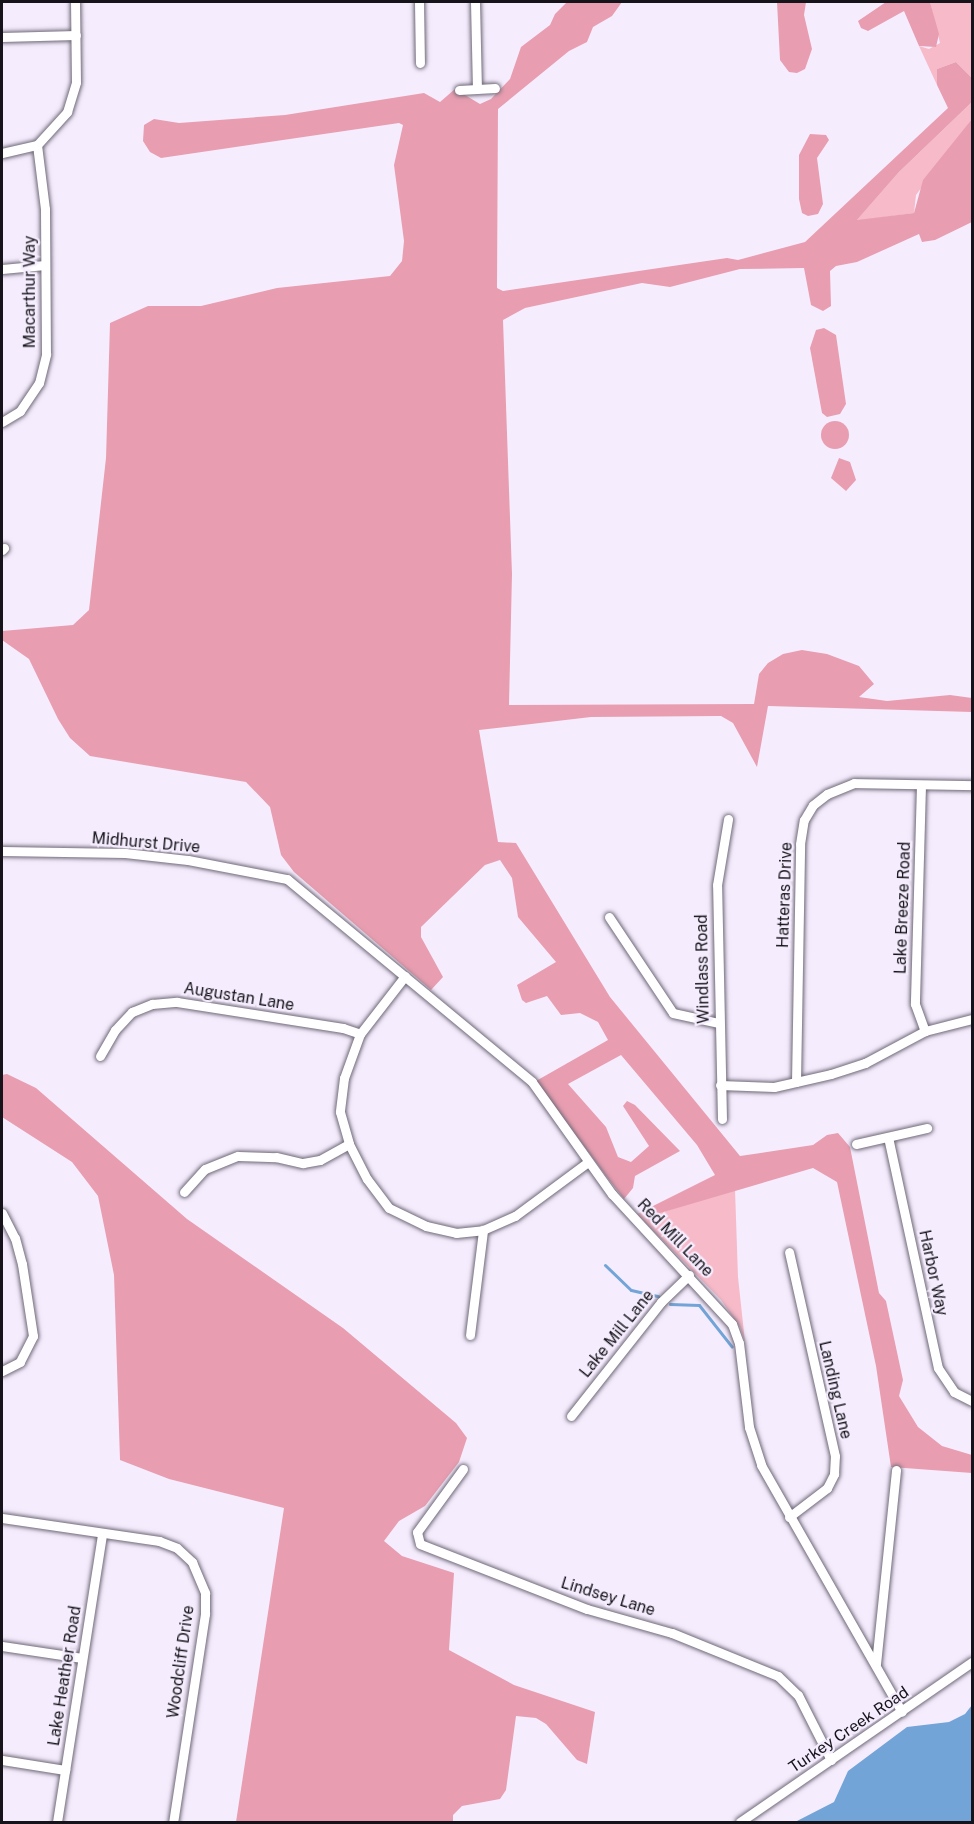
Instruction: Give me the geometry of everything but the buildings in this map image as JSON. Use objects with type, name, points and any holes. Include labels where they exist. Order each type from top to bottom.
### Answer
[{"type":"street","points":[[2,153],[37,145],[71,102],[76,82],[75,2]]},
{"type":"street","points":[[418,2],[420,63]]},
{"type":"street","points":[[475,2],[477,89]]},
{"type":"street","points":[[2,37],[76,35]]},
{"type":"street","points":[[459,90],[495,88]]},
{"type":"street","name":"Macarthur Way","points":[[2,422],[20,411],[39,383],[45,354],[45,208],[37,145]]},
{"type":"street","points":[[2,269],[45,265]]},
{"type":"street","name":"Hatteras Drive","points":[[796,1082],[800,844],[804,820],[813,805],[840,787],[854,783],[972,785]]},
{"type":"street","name":"Lake Breeze Road","points":[[921,785],[915,1004],[926,1031]]},
{"type":"street","name":"Windlass Road","points":[[722,1119],[718,1023],[717,885],[728,819]]},
{"type":"street","name":"Midhurst Drive","points":[[2,851],[125,853],[188,860],[287,879]]},
{"type":"street","name":"Red Mill Lane","points":[[287,879],[532,1082],[588,1162],[634,1219],[689,1275],[732,1324],[739,1343],[750,1427],[761,1465],[902,1712]]},
{"type":"street","points":[[609,917],[673,1013],[718,1023]]},
{"type":"street","points":[[405,976],[360,1034],[344,1078],[340,1112],[349,1144],[367,1179],[389,1208],[426,1226],[456,1233],[483,1230],[514,1216],[588,1162]]},
{"type":"street","name":"Augustan Lane","points":[[100,1056],[115,1030],[132,1012],[160,1003],[188,1004],[343,1028],[360,1034]]},
{"type":"street","points":[[720,1085],[774,1087],[796,1082],[865,1063],[926,1031],[972,1018]]},
{"type":"street","points":[[856,1144],[927,1128]]},
{"type":"street","name":"Harbor Way","points":[[888,1137],[939,1368],[954,1392],[972,1401]]},
{"type":"street","points":[[184,1192],[205,1169],[238,1156],[276,1157],[303,1163],[320,1160],[349,1144]]},
{"type":"street","points":[[2,1213],[15,1238],[22,1264],[33,1336],[20,1362],[2,1371]]},
{"type":"street","points":[[470,1335],[483,1230]]},
{"type":"street","name":"Landing Lane","points":[[789,1252],[835,1456],[834,1474],[827,1488],[789,1517]]},
{"type":"street","name":"Lake Mill Lane","points":[[571,1416],[661,1302],[689,1275]]},
{"type":"street","name":"Lindsey Lane","points":[[463,1469],[417,1532],[420,1544],[587,1609],[659,1628],[769,1672],[798,1695],[831,1760]]},
{"type":"street","points":[[876,1664],[897,1470]]},
{"type":"street","name":"Woodcliff Drive","points":[[2,1518],[159,1541],[177,1548],[192,1562],[205,1593],[173,1822]]},
{"type":"street","name":"Lake Heather Road","points":[[57,1822],[102,1534]]},
{"type":"street","points":[[2,1646],[82,1658]]},
{"type":"street","name":"Turkey Creek Road","points":[[740,1822],[972,1662]]},
{"type":"street","points":[[2,1760],[65,1770]]},
{"type":"shaded area","points":[[567,2],[622,2],[612,16],[593,27],[587,42],[569,51],[498,109],[497,288],[503,291],[727,258],[738,260],[805,242],[948,108],[937,85],[937,69],[956,62],[972,78],[972,102],[899,172],[857,220],[914,213],[923,180],[972,119],[972,222],[935,240],[922,242],[919,234],[857,262],[836,266],[830,271],[831,306],[823,311],[811,305],[804,268],[740,269],[670,287],[642,283],[525,308],[503,320],[512,574],[509,705],[754,704],[759,674],[768,663],[783,654],[802,650],[827,654],[859,666],[874,684],[859,697],[887,701],[950,695],[972,698],[972,712],[768,706],[757,767],[733,723],[721,716],[591,717],[479,730],[498,842],[516,843],[610,997],[740,1156],[813,1145],[827,1135],[838,1133],[850,1147],[879,1293],[886,1301],[903,1380],[899,1396],[918,1427],[942,1446],[972,1455],[972,1473],[891,1467],[876,1366],[837,1182],[813,1168],[650,1216],[641,1212],[715,1175],[697,1145],[621,1055],[568,1084],[606,1127],[618,1157],[631,1162],[649,1146],[623,1106],[627,1101],[635,1105],[680,1151],[635,1176],[633,1188],[624,1199],[606,1176],[536,1081],[608,1040],[598,1022],[580,1013],[561,1015],[547,996],[526,1003],[522,1000],[517,985],[556,962],[518,917],[512,878],[500,860],[485,865],[421,927],[421,937],[443,977],[431,990],[294,872],[281,855],[270,807],[246,782],[90,756],[70,738],[58,719],[29,659],[2,640],[2,631],[73,625],[89,610],[106,458],[110,323],[148,306],[201,306],[277,288],[390,276],[402,261],[404,241],[394,165],[403,125],[399,123],[161,158],[150,152],[143,141],[144,125],[154,119],[179,123],[285,115],[424,93],[440,102],[455,89],[480,104],[491,99],[510,79],[521,47],[550,25],[555,14]]},
{"type":"shaded area","points":[[777,2],[806,2],[804,15],[812,49],[805,69],[797,73],[789,72],[780,60]]},
{"type":"shaded area","points":[[886,2],[930,2],[939,34],[936,47],[919,46],[904,11],[868,31],[861,28],[858,21]]},
{"type":"shaded area","points":[[930,2],[972,2],[972,78],[956,62],[937,69],[937,85],[919,46],[929,49],[940,43]]},
{"type":"shaded area","points":[[972,102],[972,119],[916,195],[914,213],[856,221],[899,172]]},
{"type":"shaded area","points":[[810,134],[826,135],[829,140],[817,158],[823,204],[818,214],[808,216],[802,213],[799,199],[799,155]]},
{"type":"shaded area","points":[[824,328],[836,335],[846,404],[840,414],[827,417],[822,413],[810,348],[816,330]]},
{"type":"shaded area","points":[[835,421],[845,425],[849,435],[845,445],[835,449],[825,445],[821,435],[825,425]]},
{"type":"shaded area","points":[[839,458],[850,462],[856,480],[846,491],[831,478]]},
{"type":"shaded area","points":[[7,1074],[36,1088],[187,1219],[343,1328],[456,1423],[467,1438],[459,1462],[425,1506],[399,1521],[384,1541],[402,1556],[454,1573],[449,1650],[514,1685],[595,1712],[587,1764],[577,1760],[546,1724],[536,1718],[516,1716],[506,1790],[500,1799],[462,1806],[453,1815],[453,1822],[236,1822],[284,1508],[169,1479],[120,1460],[114,1275],[98,1196],[72,1162],[2,1117],[2,1075]]},
{"type":"shaded area","points":[[735,1189],[738,1277],[745,1342],[740,1327],[721,1300],[637,1214],[641,1212],[650,1216]]},
{"type":"water","points":[[972,1705],[972,1822],[795,1822],[834,1802],[848,1771],[907,1727],[949,1722],[965,1714]]},
{"type":"waterway","points":[[605,1265],[631,1290],[658,1296]]},
{"type":"waterway","points":[[670,1304],[699,1305],[732,1347]]}]
